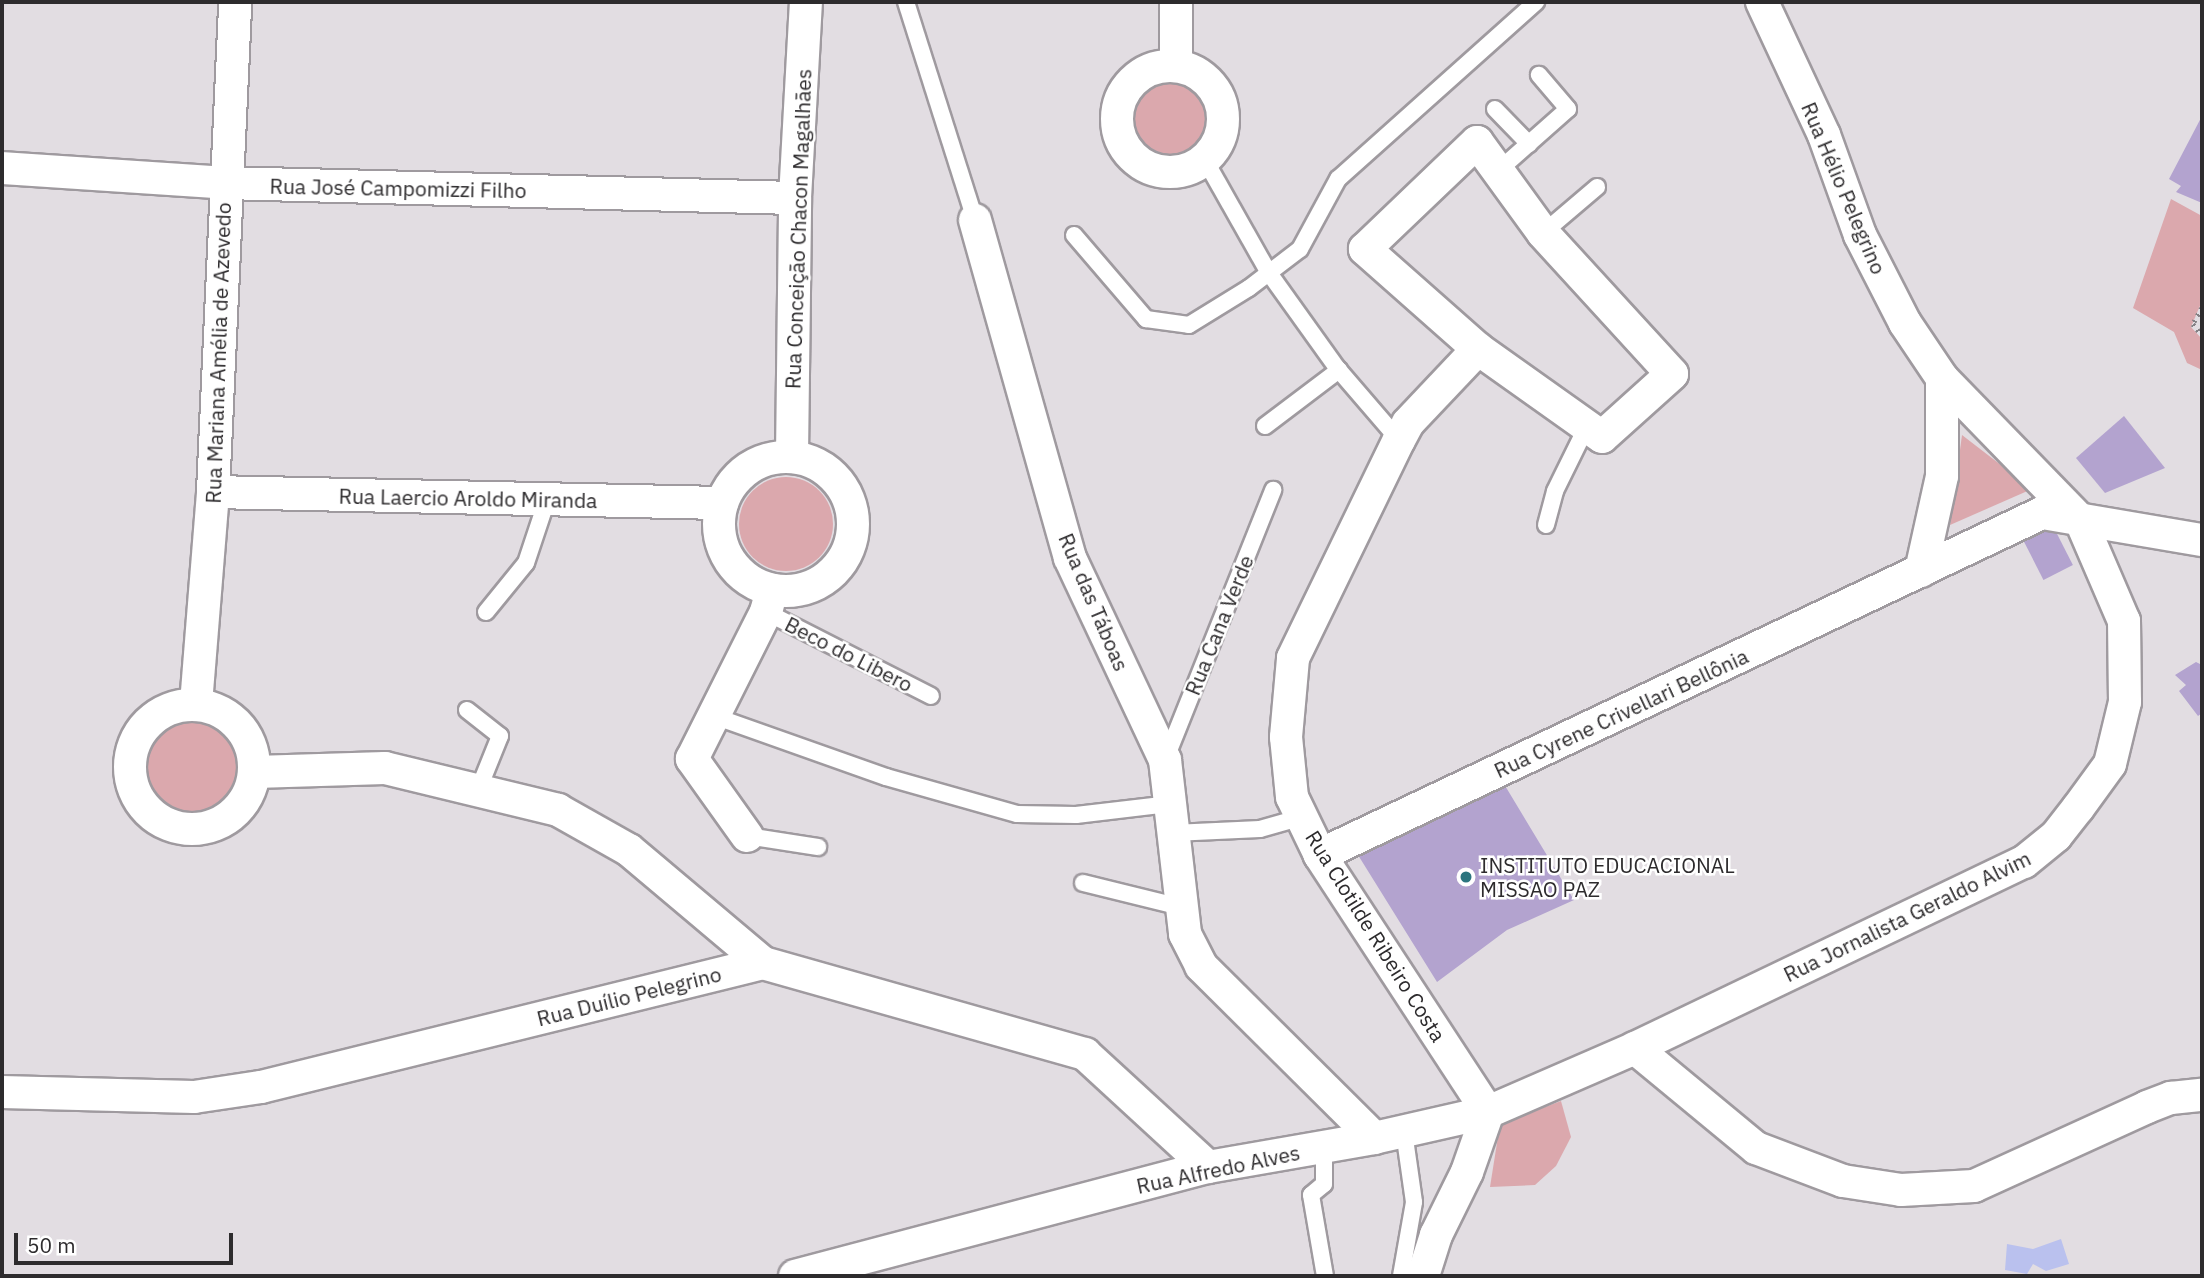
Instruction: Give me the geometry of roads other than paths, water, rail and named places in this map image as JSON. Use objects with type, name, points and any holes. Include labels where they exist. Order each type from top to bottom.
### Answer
[{"type":"street","name":"Rua Mariana Amélia de Azevedo","points":[[196,704],[214,492],[225,183],[235,2]]},
{"type":"street","name":"Rua Conceição Chacon Magalhães","points":[[792,456],[795,198],[806,2]]},
{"type":"street","points":[[1176,2],[1176,66]]},
{"type":"street","name":"Rua Hélio Pelegrino","points":[[1762,2],[1824,135],[1860,235],[1905,323],[1942,378],[2081,521]]},
{"type":"street","points":[[1176,66],[1208,80],[1219,95],[1223,130],[1205,160],[1172,173],[1155,171],[1139,163],[1119,135],[1120,101],[1129,85],[1142,74],[1176,66]]},
{"type":"street","points":[[1477,142],[1543,233],[1672,374],[1602,437],[1478,349],[1365,249],[1477,142]]},
{"type":"street","name":"Rua José Campomizzi Filho","points":[[2,168],[225,183],[795,198]]},
{"type":"street","name":"Rua das Táboas","points":[[975,220],[1070,558],[1165,760],[1185,934],[1201,965],[1389,1135]]},
{"type":"street","name":"Rua Clotilde Ribeiro Costa","points":[[1478,349],[1408,423],[1399,440],[1293,658],[1286,737],[1292,796],[1320,855],[1488,1112]]},
{"type":"street","points":[[1922,571],[1942,476],[1942,378]]},
{"type":"street","points":[[747,836],[692,760],[711,715],[769,601],[815,584],[833,572],[853,533],[853,512],[845,491],[813,462],[792,456],[770,458],[749,467],[733,483],[722,503],[719,526],[723,548],[734,567],[769,601]]},
{"type":"street","name":"Rua Laercio Aroldo Miranda","points":[[214,492],[722,503]]},
{"type":"street","name":"Rua Cyrene Crivellari Bellônia","points":[[1320,855],[2042,513],[2202,540]]},
{"type":"street","name":"Rua Jornalista Geraldo Alvim","points":[[1635,1048],[2024,862],[2056,836],[2110,764],[2125,702],[2124,621],[2081,521]]},
{"type":"street","points":[[196,704],[215,709],[246,734],[255,772],[239,808],[204,828],[184,829],[147,810],[130,772],[132,751],[141,732],[156,717],[175,707],[196,704]]},
{"type":"street","points":[[255,772],[385,768],[479,788],[558,810],[629,850],[763,963]]},
{"type":"street","name":"Rua Duílio Pelegrino","points":[[2,1092],[194,1097],[261,1087],[763,963],[1085,1054],[1208,1167]]},
{"type":"street","points":[[1635,1048],[1756,1148],[1843,1181],[1901,1189],[1974,1186],[2147,1107],[2171,1098],[2202,1095]]},
{"type":"street","name":"Rua Alfredo Alves","points":[[795,1276],[1208,1167],[1389,1135],[1488,1112],[1635,1048]]},
{"type":"street","points":[[1423,1276],[1436,1235],[1467,1172],[1488,1112]]},
{"type":"lane","name":"Rua das Táboas","points":[[906,2],[975,220]]},
{"type":"lane","points":[[1074,235],[1146,319],[1189,325],[1269,273],[1300,249],[1338,179],[1536,2]]},
{"type":"lane","points":[[1499,170],[1568,109],[1539,75]]},
{"type":"lane","points":[[1495,109],[1529,144]]},
{"type":"lane","points":[[1205,160],[1269,273],[1339,370],[1399,440]]},
{"type":"lane","points":[[1543,233],[1597,187]]},
{"type":"lane","points":[[1265,426],[1339,370]]},
{"type":"lane","points":[[1546,525],[1555,491],[1586,428]]},
{"type":"lane","name":"Rua Cana Verde","points":[[1165,760],[1273,491]]},
{"type":"lane","points":[[486,612],[526,564],[547,500]]},
{"type":"lane","name":"Beco do Libero","points":[[769,601],[931,696]]},
{"type":"lane","points":[[467,710],[500,736],[479,788]]},
{"type":"lane","points":[[711,715],[886,777],[1017,814],[1171,818],[1260,829],[1302,817]]},
{"type":"lane","points":[[747,836],[818,847]]},
{"type":"lane","points":[[1083,883],[1181,907]]},
{"type":"lane","points":[[1389,1135],[1414,1202],[1401,1276]]},
{"type":"lane","points":[[1324,1147],[1324,1184],[1311,1195],[1325,1276]]},
{"type":"water","points":[[2061,1239],[2069,1264],[2046,1271],[2033,1264],[2027,1274],[2005,1270],[2007,1244],[2033,1249]]},
{"type":"place","name":"INSTITUTO EDUCACIONAL MISSAO PAZ","points":[[1466,877]]}]
